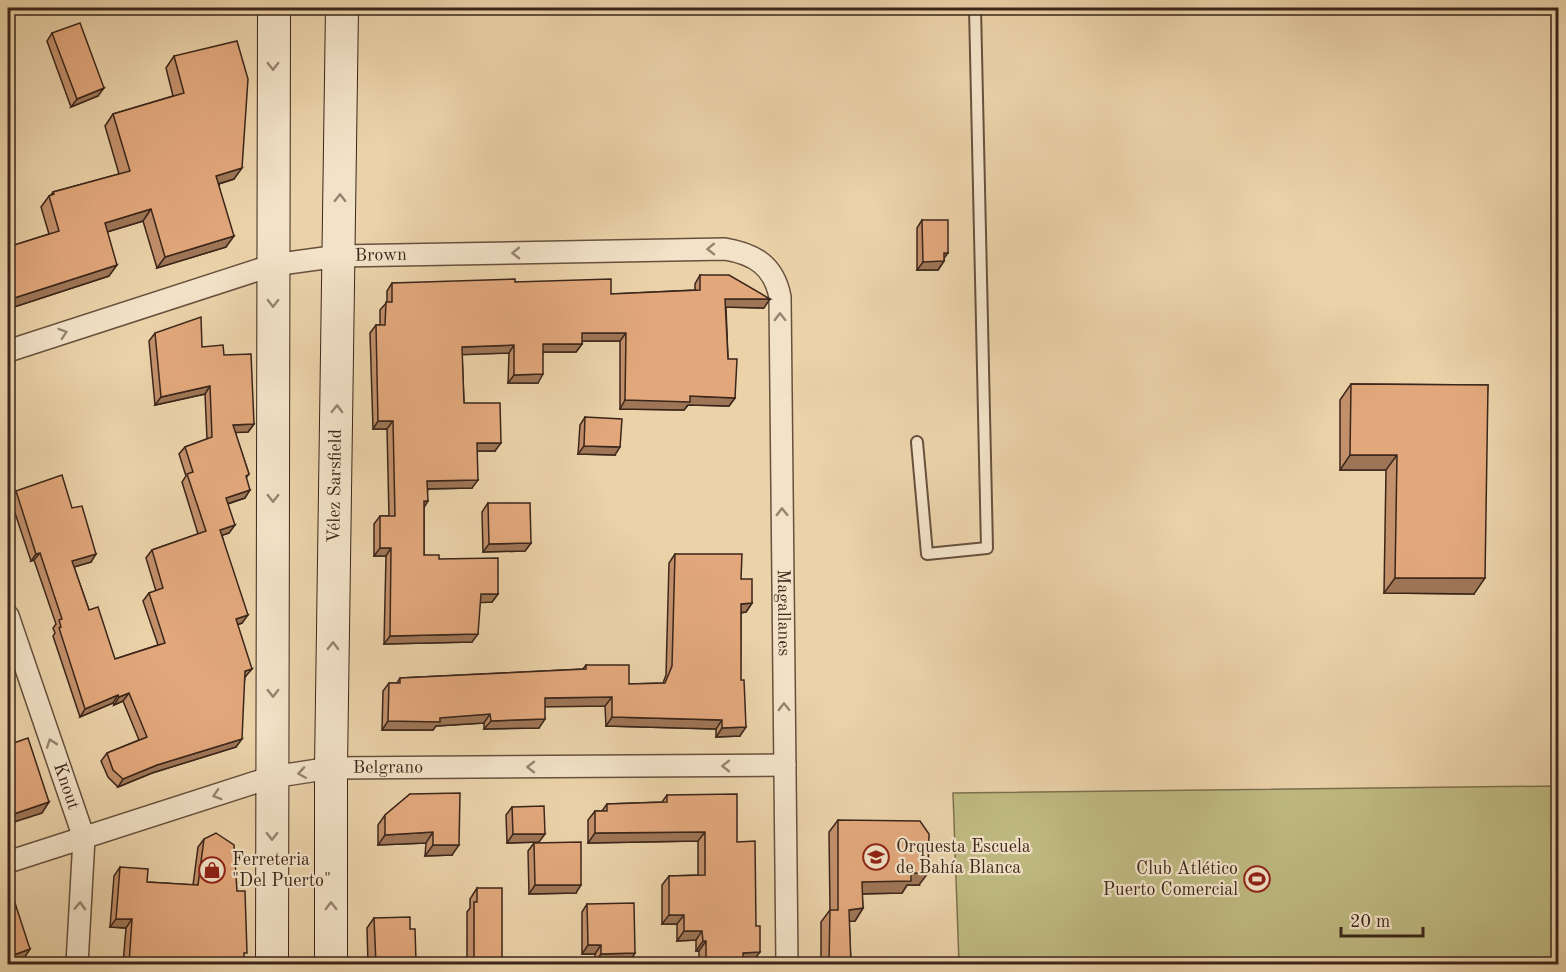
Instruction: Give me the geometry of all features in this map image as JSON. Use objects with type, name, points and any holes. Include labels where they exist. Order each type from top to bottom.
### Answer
[{"type":"street","points":[[272,964],[274,8]]},
{"type":"street","name":"Vélez Sarsfield","points":[[331,964],[331,768],[342,8]]},
{"type":"street","name":"Brown","points":[[8,351],[273,265],[339,256],[725,249],[742,252],[765,265]]},
{"type":"street","name":"Magallanes","points":[[765,265],[777,284],[780,297],[787,964]]},
{"type":"street","name":"Knout","points":[[8,616],[84,838],[77,964]]},
{"type":"street","name":"Belgrano","points":[[8,862],[272,777],[331,768],[785,765]]},
{"type":"lane","points":[[917,442],[927,554],[987,548],[975,8]]},
{"type":"shaded area","name":"Club Atlético Puerto Comercial","points":[[1558,786],[1558,964],[959,964],[953,793]]},
{"type":"building","points":[[80,23],[104,88],[77,99],[52,33]]},
{"type":"building","points":[[237,41],[248,79],[242,168],[216,176],[234,236],[165,257],[151,209],[105,223],[117,265],[8,300],[8,247],[59,231],[49,196],[54,194],[53,192],[130,171],[113,114],[184,93],[174,56]]},
{"type":"building","points":[[922,220],[948,220],[948,253],[944,253],[944,261],[923,262]]},
{"type":"building","points":[[700,275],[729,275],[770,299],[725,299],[728,359],[737,359],[735,398],[690,396],[690,402],[625,400],[626,333],[582,333],[582,344],[543,344],[543,374],[514,375],[514,345],[462,347],[464,403],[500,403],[501,443],[477,443],[478,480],[427,481],[428,501],[424,501],[424,555],[439,555],[439,559],[498,558],[498,594],[481,594],[478,634],[390,636],[391,548],[380,548],[380,516],[395,516],[393,421],[378,421],[376,325],[385,325],[386,302],[392,302],[392,283],[611,279],[611,294],[700,290]]},
{"type":"building","points":[[201,317],[202,347],[223,345],[224,355],[251,354],[254,424],[233,425],[249,474],[246,476],[250,490],[226,498],[235,525],[220,530],[248,615],[236,619],[252,669],[245,671],[242,739],[157,765],[123,779],[113,770],[107,753],[147,737],[129,693],[119,697],[118,695],[85,709],[59,628],[61,627],[59,620],[62,619],[40,553],[36,554],[16,491],[62,475],[72,508],[82,506],[96,554],[72,561],[89,610],[98,607],[115,659],[165,643],[149,593],[163,588],[152,550],[206,531],[187,474],[193,472],[185,447],[212,437],[210,386],[161,397],[155,333]]},
{"type":"building","points":[[1351,384],[1488,385],[1485,578],[1395,578],[1397,455],[1350,455]]},
{"type":"building","points":[[585,417],[622,419],[620,447],[584,446]]},
{"type":"building","points":[[488,503],[530,503],[531,543],[489,544]]},
{"type":"building","points":[[675,554],[742,554],[741,579],[752,579],[752,603],[741,604],[741,680],[744,680],[746,727],[722,728],[722,720],[612,717],[612,697],[545,698],[545,719],[491,721],[490,714],[440,718],[440,722],[388,721],[389,683],[400,683],[400,678],[586,669],[586,665],[629,665],[629,684],[665,683],[672,666]]},
{"type":"building","points":[[28,738],[49,802],[8,816],[8,745]]},
{"type":"building","points":[[460,793],[459,845],[433,845],[433,832],[385,835],[385,815],[410,794]]},
{"type":"building","points":[[737,794],[737,842],[755,841],[756,926],[760,926],[760,952],[743,953],[743,964],[706,964],[706,941],[703,941],[702,931],[684,931],[684,915],[669,915],[669,876],[705,875],[705,832],[595,833],[595,811],[607,811],[607,804],[667,802],[667,795]]},
{"type":"building","points":[[544,806],[545,834],[513,834],[512,807]]},
{"type":"building","points":[[838,820],[920,821],[929,834],[928,873],[911,873],[911,881],[862,882],[863,908],[849,910],[851,964],[829,964],[830,910],[838,910]]},
{"type":"building","points":[[216,833],[234,845],[237,891],[245,891],[247,953],[244,953],[244,964],[129,964],[132,919],[116,919],[120,867],[148,869],[147,882],[198,885],[204,839]]},
{"type":"building","points":[[581,842],[581,885],[535,885],[534,843]]},
{"type":"building","points":[[477,888],[502,888],[502,960],[515,959],[515,964],[376,964],[374,918],[410,917],[410,929],[415,929],[416,961],[474,960],[474,902],[477,902]]},
{"type":"building","points":[[13,897],[30,949],[8,957],[8,898]]},
{"type":"building","points":[[634,903],[635,953],[601,954],[601,945],[588,945],[587,904]]},
{"type":"building","points":[[51,958],[52,964],[18,964],[17,960]]},
{"type":"place","name":"Orquesta Escuela de Bahía Blanca","points":[[876,857]]},
{"type":"place","name":"Ferreteria \"Del Puerto\"","points":[[212,870]]},
{"type":"place","name":"Club Atlético Puerto Comercial","points":[[1257,879]]}]
